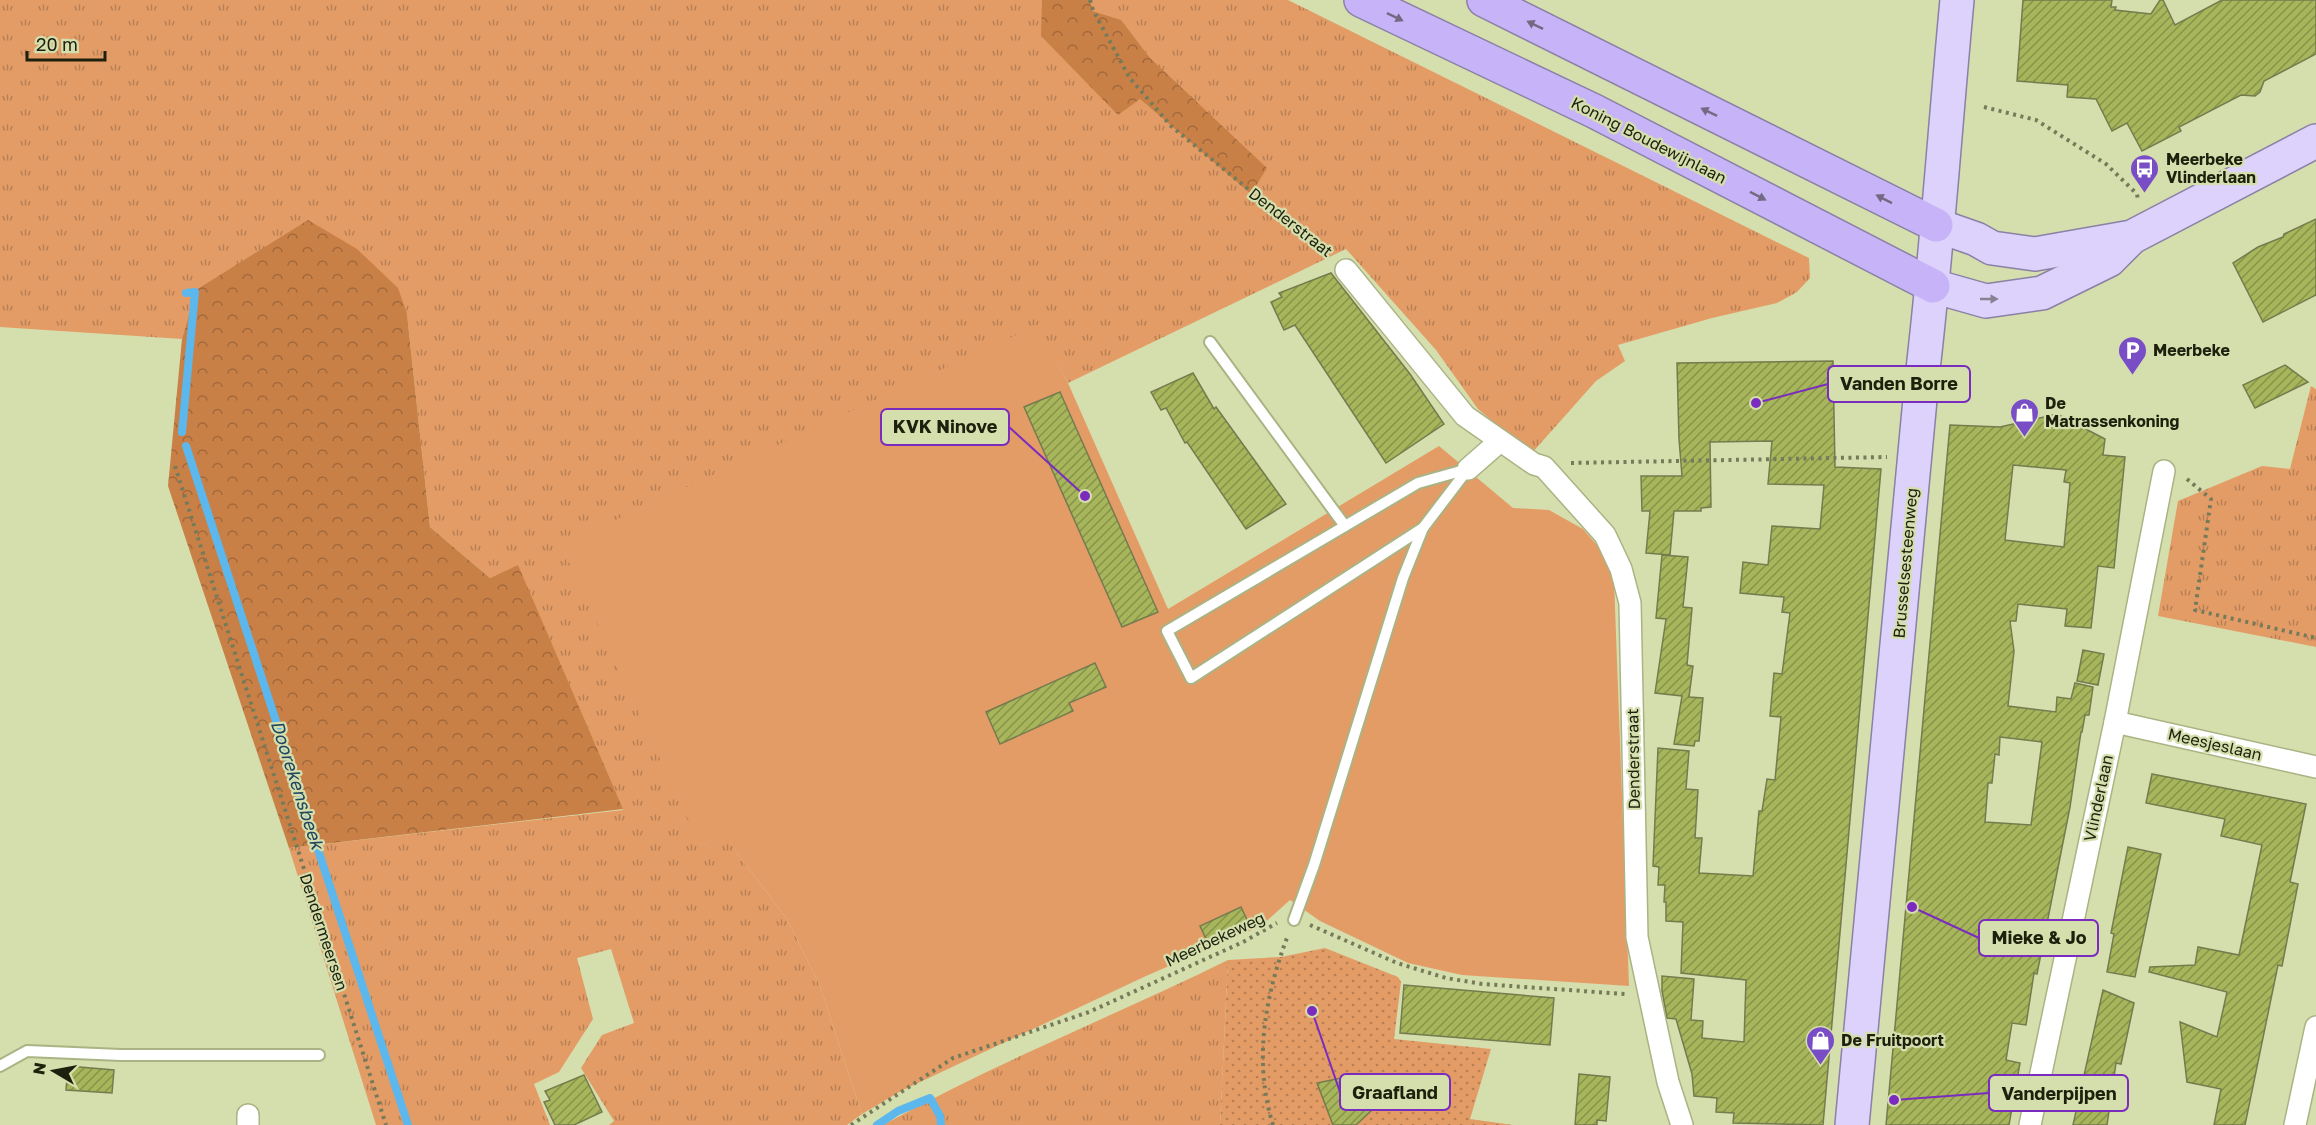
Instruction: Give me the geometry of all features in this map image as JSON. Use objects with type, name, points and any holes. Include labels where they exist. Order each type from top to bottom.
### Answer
[{"type":"highway","name":"Koning Boudewijnlaan","points":[[1361,0],[1594,111],[1933,286]]},
{"type":"highway","points":[[1484,0],[1936,225]]},
{"type":"main road","name":"Brusselsesteenweg","points":[[1852,1125],[1933,286],[1936,225],[1957,0]]},
{"type":"main road","points":[[1933,286],[1986,301],[2042,293],[2109,260],[2138,234],[2316,141]]},
{"type":"main road","points":[[1936,225],[1976,239],[1992,248],[2035,254],[2138,234]]},
{"type":"street","name":"Denderstraat","points":[[1346,270],[1465,416],[1534,464],[1544,467],[1605,535],[1621,569],[1630,603],[1636,937],[1668,1082],[1682,1125]]},
{"type":"street","points":[[1468,469],[1500,441]]},
{"type":"street","name":"Vlinderlaan","points":[[2030,1125],[2115,722],[2174,474]]},
{"type":"street","name":"Meesjeslaan","points":[[2115,722],[2316,767]]},
{"type":"street","points":[[2295,1125],[2316,1027]]},
{"type":"lane","points":[[1210,342],[1345,526]]},
{"type":"lane","points":[[1423,528],[1191,678],[1167,631],[1418,483],[1468,469]]},
{"type":"lane","points":[[1294,920],[1314,864],[1403,578],[1423,528],[1468,469]]},
{"type":"lane","points":[[0,1066],[27,1051],[121,1055],[319,1055]]},
{"type":"path","name":"Denderstraat","points":[[1090,0],[1093,10],[1129,77],[1171,126],[1286,220],[1326,247],[1346,270]]},
{"type":"path","points":[[1984,107],[2036,120],[2106,164],[2136,194],[2138,234]]},
{"type":"path","points":[[1544,467],[1575,462],[1915,457]]},
{"type":"path","name":"Dendermeersen","points":[[175,466],[386,1125]]},
{"type":"path","points":[[2174,474],[2211,499],[2195,610],[2316,638]]},
{"type":"path","points":[[1273,1125],[1264,1084],[1263,1038],[1267,1001],[1274,972],[1294,920],[1318,927],[1397,963],[1446,978],[1482,984],[1648,995]]},
{"type":"path","name":"Meerbekeweg","points":[[851,1125],[953,1058],[1089,1011],[1243,942],[1277,923],[1294,920]]},
{"type":"green space","points":[[0,0],[1288,0],[1809,258],[1810,278],[1797,292],[1777,303],[1712,318],[1618,345],[1625,361],[1596,381],[1531,454],[1478,409],[1436,350],[1346,249],[1068,383],[1037,325],[700,845],[727,835],[739,856],[787,919],[820,986],[862,1114],[847,1125],[609,1125],[614,1121],[581,1068],[602,1035],[634,1023],[611,949],[577,958],[593,1019],[559,1072],[534,1084],[550,1125],[376,1125],[289,848],[623,810],[518,566],[490,578],[430,527],[407,314],[196,290],[182,339],[0,327]]},
{"type":"green space","points":[[1042,0],[1090,0],[1092,11],[1121,20],[1150,58],[1267,168],[1251,194],[1140,99],[1118,115],[1041,36]]},
{"type":"green space","points":[[308,220],[357,249],[398,288],[407,314],[430,527],[490,578],[518,565],[623,809],[289,848],[168,486],[182,339],[196,290]]},
{"type":"green space","points":[[1038,325],[1068,383],[1168,609],[1439,446],[1513,508],[1549,510],[1583,529],[1603,552],[1614,580],[1629,986],[1462,975],[1408,963],[1320,921],[1290,900],[1261,926],[1146,976],[901,1091],[862,1114],[820,986],[787,919],[739,856],[727,836],[700,845],[561,545]]},
{"type":"green space","points":[[2311,386],[2316,389],[2316,647],[2158,616],[2178,501],[2262,466],[2290,469]]},
{"type":"green space","points":[[1325,948],[1398,977],[1401,982],[1394,1039],[1491,1049],[1470,1119],[1513,1125],[1220,1125],[1228,960],[1281,957]]},
{"type":"green space","points":[[1228,960],[1220,1125],[883,1125],[1011,1060]]},
{"type":"building","points":[[2023,0],[2112,0],[2111,7],[2116,7],[2115,10],[2151,14],[2160,0],[2163,0],[2175,25],[2222,0],[2316,0],[2316,54],[2264,81],[2260,92],[2255,96],[2241,95],[2179,127],[2181,131],[2142,151],[2127,123],[2112,131],[2096,99],[2067,97],[2068,85],[2017,81]]},
{"type":"building","points":[[2316,219],[2316,295],[2263,322],[2233,263],[2258,247],[2283,237],[2284,234]]},
{"type":"building","points":[[1331,273],[1410,374],[1444,424],[1386,463],[1295,325],[1284,330],[1271,302],[1282,297],[1279,293]]},
{"type":"building","points":[[1833,361],[1835,467],[1881,469],[1823,1125],[1733,1123],[1734,1113],[1716,1112],[1717,1098],[1694,1096],[1692,1074],[1676,1019],[1667,1018],[1662,976],[1694,979],[1691,1020],[1703,1021],[1702,1038],[1744,1042],[1746,980],[1681,973],[1683,922],[1666,921],[1665,885],[1658,885],[1659,867],[1653,866],[1658,748],[1689,751],[1686,789],[1698,790],[1695,838],[1702,838],[1699,873],[1753,876],[1759,811],[1762,811],[1767,779],[1775,780],[1781,717],[1770,716],[1774,673],[1782,674],[1790,613],[1782,612],[1784,597],[1740,593],[1743,562],[1768,565],[1772,526],[1820,529],[1824,485],[1768,484],[1772,441],[1710,442],[1711,507],[1701,508],[1701,511],[1674,511],[1670,555],[1646,553],[1650,511],[1642,511],[1641,476],[1682,476],[1677,363]]},
{"type":"building","points":[[2285,365],[2308,382],[2255,408],[2243,385]]},
{"type":"building","points":[[1193,373],[1214,409],[1216,407],[1286,504],[1246,529],[1187,442],[1185,443],[1166,408],[1161,410],[1151,392]]},
{"type":"building","points":[[1060,392],[1158,612],[1122,627],[1024,407]]},
{"type":"building","points":[[2057,414],[2105,439],[2103,455],[2125,457],[2114,568],[2098,566],[2091,628],[2065,626],[2067,609],[2018,604],[2016,621],[2010,621],[2014,651],[2008,706],[2056,712],[2057,697],[2071,699],[2075,683],[2093,687],[2089,715],[2085,715],[2081,732],[2070,807],[2037,974],[2034,973],[2026,1025],[2012,1023],[2006,1060],[2020,1063],[2009,1125],[1886,1125],[1950,425],[2000,427]],"holes":[[[2013,465],[2066,470],[2064,482],[2070,483],[2064,547],[2005,540]],[[2000,737],[2042,742],[2031,825],[1985,822],[1988,783],[1992,783],[1995,754],[1999,755]]]},
{"type":"building","points":[[1662,555],[1688,557],[1683,607],[1692,608],[1687,665],[1693,666],[1689,697],[1703,698],[1699,741],[1695,741],[1694,746],[1674,744],[1682,696],[1655,693],[1666,619],[1656,618]]},
{"type":"building","points":[[2083,650],[2104,654],[2098,685],[2077,681]]},
{"type":"building","points":[[1095,663],[1106,687],[1069,703],[1073,711],[1000,744],[986,712]]},
{"type":"building","points":[[2152,774],[2306,804],[2290,882],[2298,884],[2282,966],[2278,965],[2245,1125],[2214,1125],[2221,1089],[2187,1082],[2180,1022],[2217,1037],[2227,992],[2149,972],[2150,967],[2195,965],[2198,947],[2239,955],[2262,845],[2221,836],[2225,819],[2146,803]]},
{"type":"building","points":[[2128,847],[2161,854],[2135,977],[2107,972],[2114,934],[2111,933]]},
{"type":"building","points":[[1241,907],[1250,926],[1209,945],[1200,926]]},
{"type":"building","points":[[1404,985],[1554,998],[1550,1045],[1400,1033]]},
{"type":"building","points":[[2103,990],[2134,1003],[2121,1064],[2116,1063],[2107,1125],[2073,1125]]},
{"type":"building","points":[[68,1066],[114,1070],[112,1093],[66,1090]]},
{"type":"building","points":[[1579,1074],[1610,1077],[1606,1121],[1597,1120],[1597,1125],[1575,1125]]},
{"type":"building","points":[[584,1075],[602,1112],[574,1125],[555,1125],[544,1102],[550,1100],[545,1091]]},
{"type":"building","points":[[1355,1075],[1374,1108],[1356,1125],[1333,1125],[1317,1083]]},
{"type":"waterway","name":"Doorekensbeek","points":[[182,432],[195,292],[186,293]]},
{"type":"waterway","name":"Doorekensbeek","points":[[186,446],[408,1125]]},
{"type":"waterway","points":[[877,1125],[898,1111],[930,1098],[940,1116],[941,1125]]},
{"type":"place","name":"Meerbeke Vlinderlaan","points":[[2145,194]]},
{"type":"place","name":"Meerbeke","points":[[2132,376]]},
{"type":"place","name":"Vanden Borre","points":[[1756,403]]},
{"type":"place","name":"De Matrassenkoning","points":[[2024,438]]},
{"type":"place","name":"KVK Ninove","points":[[1085,496]]},
{"type":"place","name":"Mieke & Jo","points":[[1912,907]]},
{"type":"place","name":"Graafland","points":[[1312,1011]]},
{"type":"place","name":"De Fruitpoort","points":[[1820,1066]]},
{"type":"place","name":"Vanderpijpen","points":[[1894,1100]]}]
